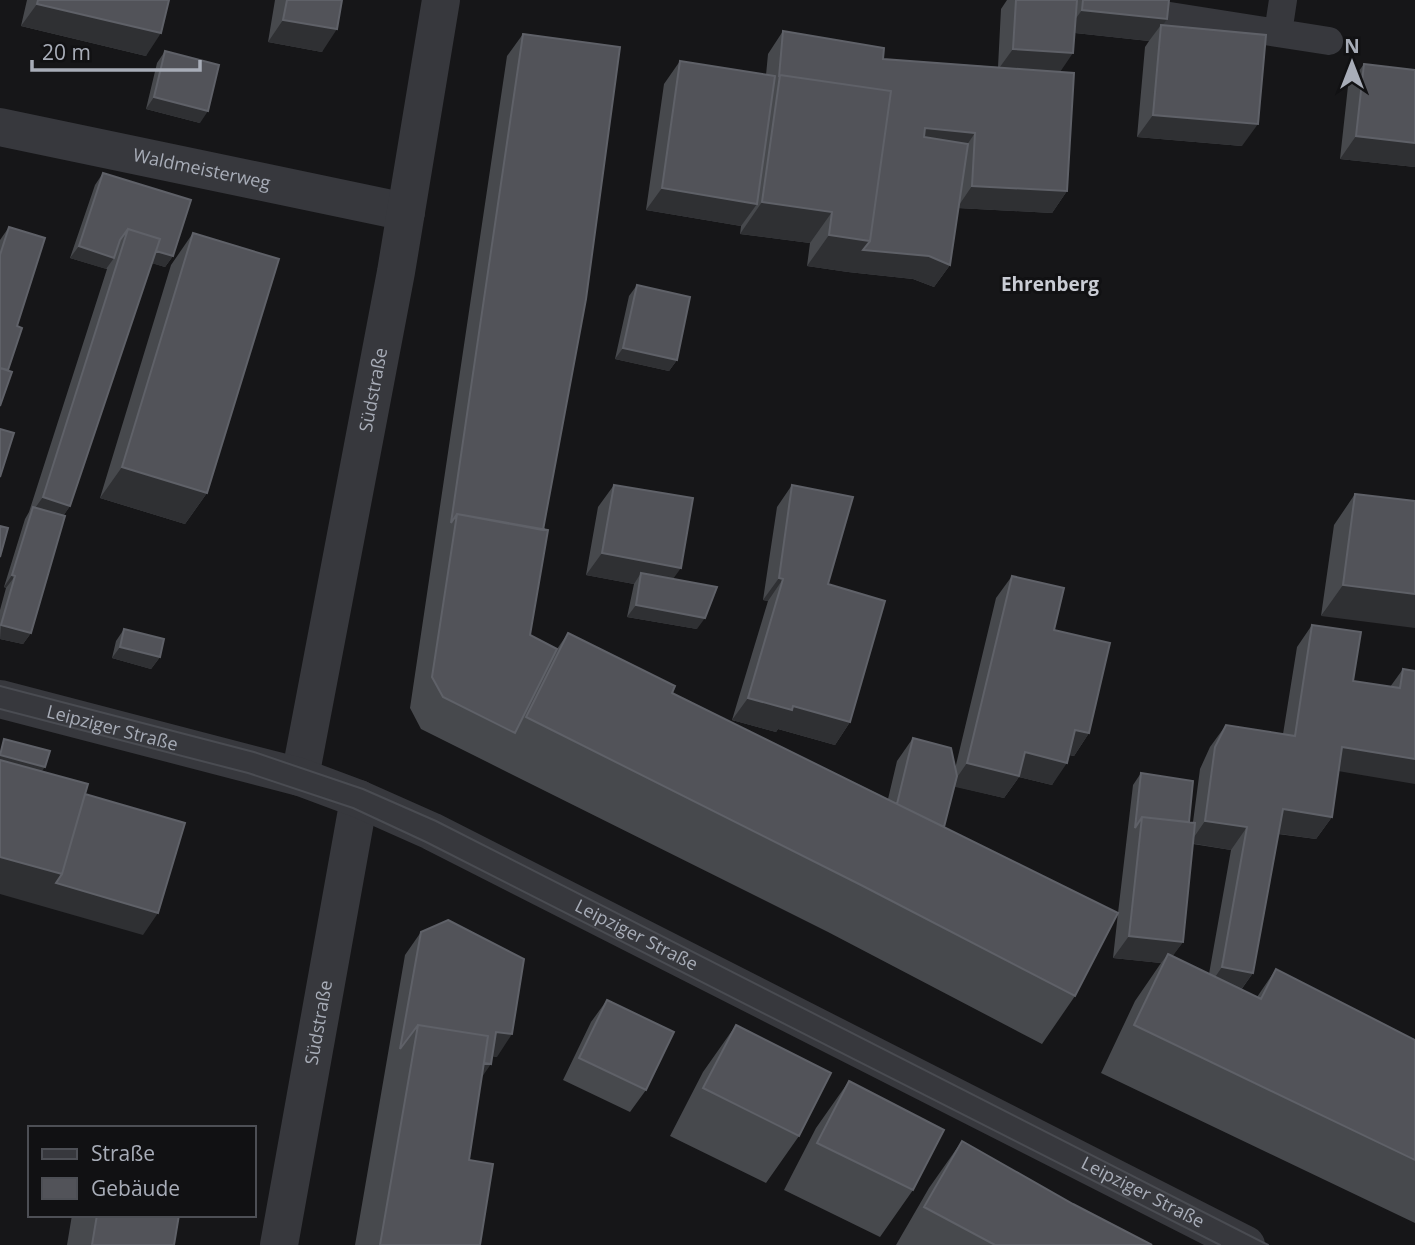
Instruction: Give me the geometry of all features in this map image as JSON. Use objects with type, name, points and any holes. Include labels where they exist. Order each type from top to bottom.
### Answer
[{"type":"street","name":"Südstraße","points":[[300,777],[406,212],[441,0]]},
{"type":"street","name":"Waldmeisterweg","points":[[0,127],[406,212]]},
{"type":"street","name":"Leipziger Straße","points":[[0,699],[300,777],[359,799],[431,831],[1237,1243]]},
{"type":"street","name":"Südstraße","points":[[279,1245],[359,799]]},
{"type":"lane","points":[[1278,33],[1283,0]]},
{"type":"lane","points":[[1157,14],[1329,41]]},
{"type":"building","points":[[38,0],[169,0],[161,33],[37,4]]},
{"type":"building","points":[[287,0],[342,0],[337,29],[283,20]]},
{"type":"building","points":[[1016,0],[1077,0],[1073,53],[1013,49]]},
{"type":"building","points":[[1083,0],[1169,0],[1167,19],[1082,10]]},
{"type":"building","points":[[1161,25],[1266,35],[1258,124],[1153,115]]},
{"type":"building","points":[[783,31],[884,48],[883,59],[1074,73],[1067,191],[972,186],[975,133],[925,128],[924,137],[968,144],[950,265],[929,256],[863,250],[870,241],[891,91],[780,75],[779,77]]},
{"type":"building","points":[[523,34],[620,47],[586,299],[543,530],[457,514],[451,523]]},
{"type":"building","points":[[165,51],[219,65],[208,111],[154,97]]},
{"type":"building","points":[[680,61],[775,76],[757,204],[662,188]]},
{"type":"building","points":[[1364,64],[1415,70],[1415,143],[1356,136]]},
{"type":"building","points":[[780,75],[891,91],[870,241],[829,235],[832,212],[762,202]]},
{"type":"building","points":[[103,173],[191,200],[173,256],[156,251],[160,239],[128,229],[120,240],[114,258],[79,246]]},
{"type":"building","points":[[9,227],[45,238],[17,326],[22,328],[8,370],[0,368],[0,255]]},
{"type":"building","points":[[128,229],[160,239],[70,506],[43,497]]},
{"type":"building","points":[[193,233],[279,259],[207,493],[122,467]]},
{"type":"building","points":[[637,285],[690,297],[677,360],[623,348]]},
{"type":"building","points":[[0,368],[12,372],[0,406]]},
{"type":"building","points":[[0,429],[14,433],[0,477]]},
{"type":"building","points":[[614,485],[693,498],[681,568],[602,553]]},
{"type":"building","points":[[792,485],[853,497],[828,584],[885,601],[850,722],[793,706],[792,710],[748,698],[783,579],[779,578]]},
{"type":"building","points":[[1355,494],[1415,501],[1415,594],[1343,585]]},
{"type":"building","points":[[33,507],[65,516],[31,633],[1,625],[15,576],[12,575]]},
{"type":"building","points":[[457,514],[548,530],[530,635],[557,649],[515,733],[443,697],[432,677]]},
{"type":"building","points":[[0,526],[8,528],[0,557]]},
{"type":"building","points":[[641,573],[717,587],[705,618],[636,605]]},
{"type":"building","points":[[1012,576],[1064,588],[1054,630],[1110,643],[1089,733],[1075,730],[1067,763],[1025,752],[1019,776],[967,763]]},
{"type":"building","points":[[1312,625],[1361,632],[1353,681],[1400,688],[1403,669],[1415,671],[1415,759],[1342,747],[1332,817],[1283,809],[1253,973],[1222,967],[1247,827],[1205,821],[1215,747],[1226,725],[1295,736]]},
{"type":"building","points":[[124,629],[164,639],[160,657],[120,647]]},
{"type":"building","points":[[568,633],[675,686],[672,693],[1118,913],[1075,996],[526,717]]},
{"type":"building","points":[[913,738],[951,748],[957,776],[944,827],[897,804]]},
{"type":"building","points":[[4,739],[50,751],[45,767],[0,755]]},
{"type":"building","points":[[0,760],[88,784],[62,874],[0,857]]},
{"type":"building","points":[[1141,773],[1193,781],[1189,822],[1142,817],[1135,828]]},
{"type":"building","points":[[85,794],[185,823],[158,913],[56,883],[62,874]]},
{"type":"building","points":[[1142,817],[1195,823],[1183,942],[1129,936]]},
{"type":"building","points":[[448,920],[524,959],[512,1034],[496,1032],[491,1064],[484,1063],[488,1036],[418,1025],[400,1049],[421,932]]},
{"type":"building","points":[[1168,954],[1261,999],[1276,969],[1415,1040],[1415,1160],[1134,1025]]},
{"type":"building","points":[[607,1000],[674,1032],[646,1090],[579,1058]]},
{"type":"building","points":[[418,1025],[488,1036],[469,1160],[493,1164],[480,1245],[380,1245]]},
{"type":"building","points":[[736,1025],[831,1073],[799,1136],[703,1088]]},
{"type":"building","points":[[849,1081],[944,1130],[913,1190],[817,1143]]},
{"type":"building","points":[[962,1141],[1152,1245],[995,1245],[924,1207]]},
{"type":"building","points":[[97,1217],[179,1217],[174,1245],[92,1245]]},
{"type":"tram line","points":[[0,686],[254,752],[363,789],[436,821],[1268,1245]]},
{"type":"tram line","points":[[0,709],[248,773],[353,808],[426,842],[1220,1245]]},
{"type":"district","name":"Ehrenberg","points":[[1050,284]]}]
